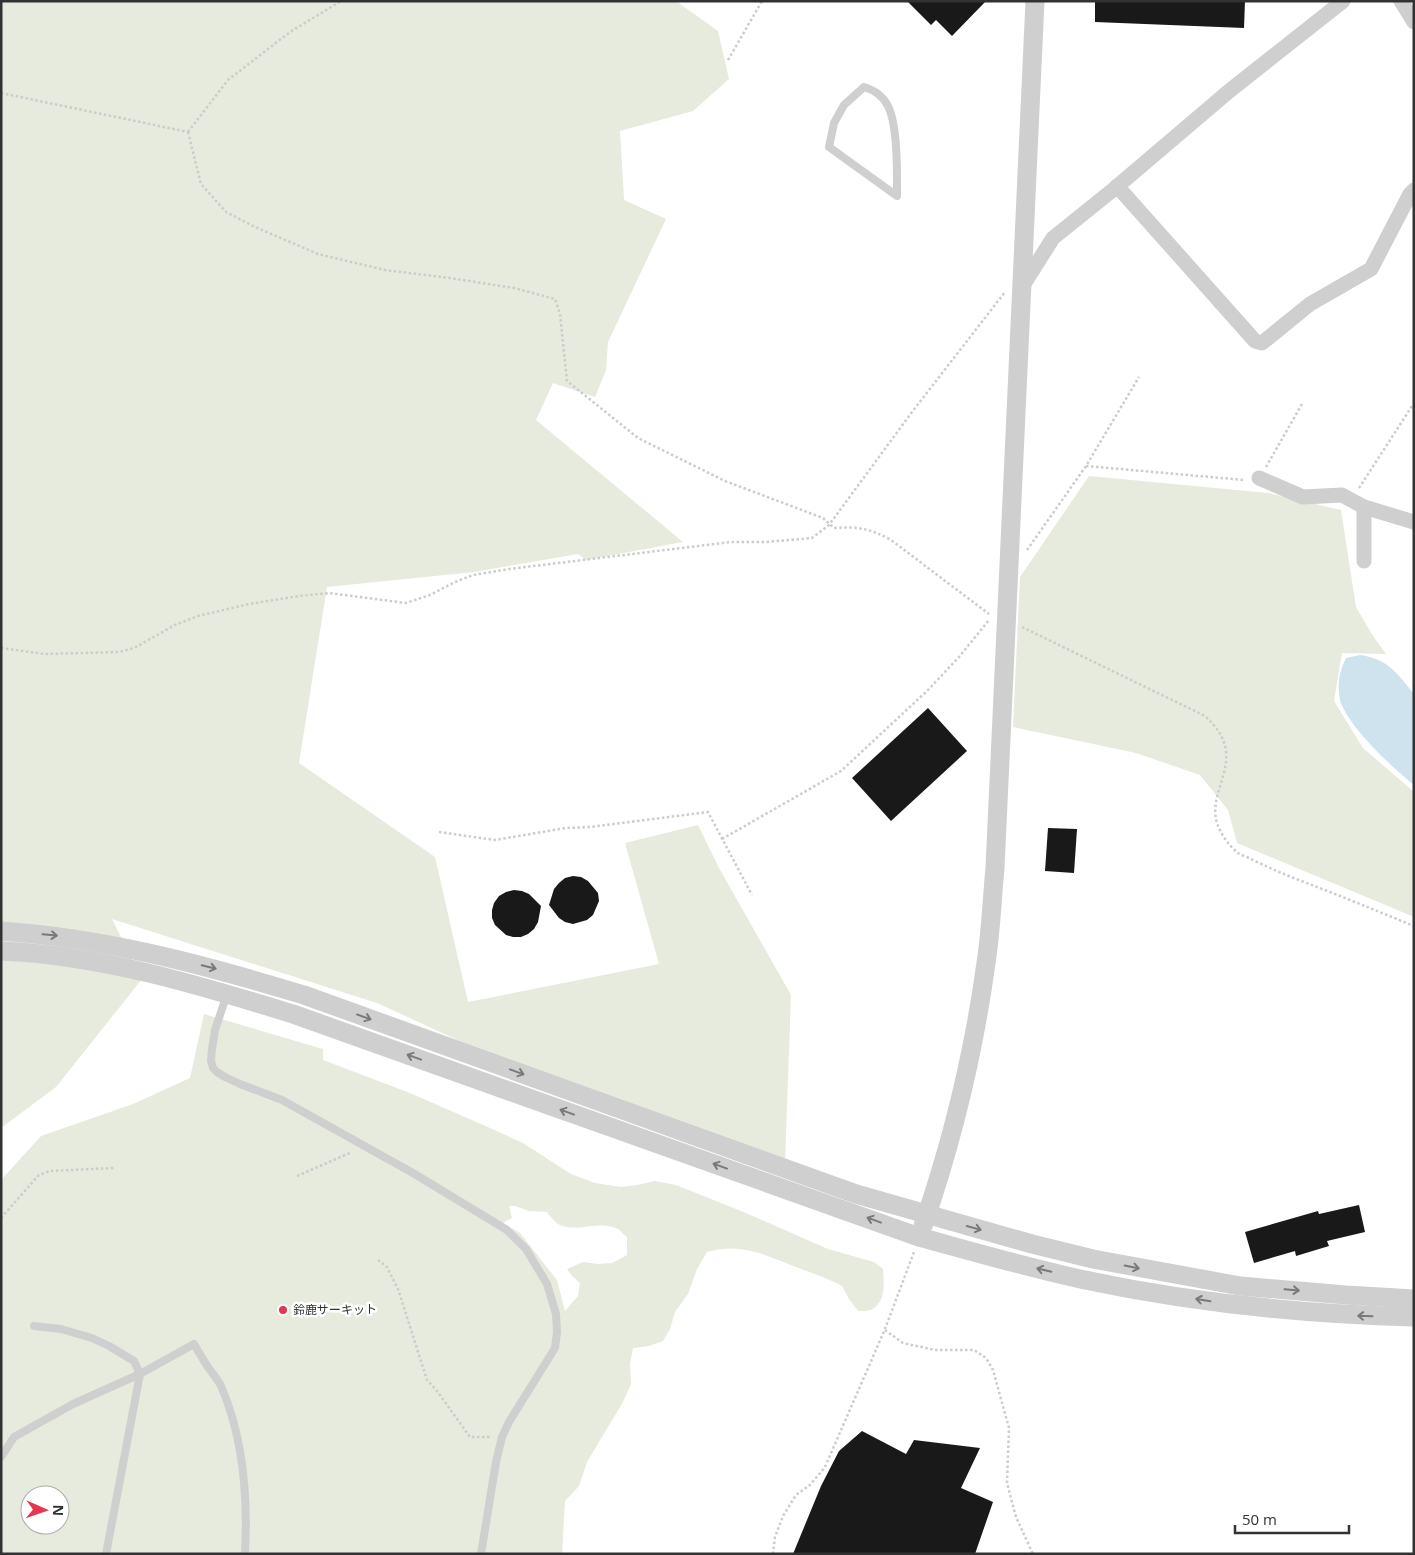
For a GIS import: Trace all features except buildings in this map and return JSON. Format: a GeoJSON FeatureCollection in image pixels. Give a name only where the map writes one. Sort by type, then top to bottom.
{"type":"FeatureCollection","features":[{"type":"Feature","properties":{"kind":"street"},"geometry":{"type":"LineString","coordinates":[[920,1237],[950,1139],[969,1057],[986,963],[995,868],[1000,618],[1015,287],[1035,1]]}},
{"type":"Feature","properties":{"kind":"street"},"geometry":{"type":"LineString","coordinates":[[1015,287],[1053,238],[1228,92],[1343,1]]}},
{"type":"Feature","properties":{"kind":"street"},"geometry":{"type":"LineString","coordinates":[[1401,1],[1414,22]]}},
{"type":"Feature","properties":{"kind":"street"},"geometry":{"type":"LineString","coordinates":[[1117,186],[1255,341],[1262,343],[1310,304],[1371,269],[1410,194],[1414,190]]}},
{"type":"Feature","properties":{"kind":"street"},"geometry":{"type":"LineString","coordinates":[[1259,478],[1302,497],[1342,495],[1358,504],[1414,522]]}},
{"type":"Feature","properties":{"kind":"street"},"geometry":{"type":"LineString","coordinates":[[1358,504],[1364,561]]}},
{"type":"Feature","properties":{"kind":"street"},"geometry":{"type":"LineString","coordinates":[[1,931],[71,937],[149,953],[234,974],[304,995],[856,1194],[1093,1260],[1240,1286],[1414,1299]]}},
{"type":"Feature","properties":{"kind":"street"},"geometry":{"type":"LineString","coordinates":[[1,951],[72,958],[146,973],[227,994],[293,1014],[920,1237],[1076,1278],[1239,1306],[1344,1315],[1414,1318]]}},
{"type":"Feature","properties":{"kind":"lane"},"geometry":{"type":"LineString","coordinates":[[864,87],[873,89],[888,106],[892,118],[898,163],[897,196],[829,147],[834,123],[844,105],[864,87]]}},
{"type":"Feature","properties":{"kind":"lane"},"geometry":{"type":"LineString","coordinates":[[227,994],[215,1030],[212,1049],[211,1061],[217,1072],[240,1084],[282,1100],[365,1146],[507,1230],[526,1249],[547,1284],[556,1314],[557,1332],[554,1348],[509,1422],[502,1437],[481,1554]]}},
{"type":"Feature","properties":{"kind":"lane"},"geometry":{"type":"LineString","coordinates":[[34,1326],[61,1329],[92,1338],[134,1361],[140,1374],[106,1554]]}},
{"type":"Feature","properties":{"kind":"lane"},"geometry":{"type":"LineString","coordinates":[[1,1457],[14,1437],[73,1404],[140,1374],[194,1344],[221,1386],[242,1463],[247,1521],[245,1554]]}},
{"type":"Feature","properties":{"kind":"path"},"geometry":{"type":"LineString","coordinates":[[188,132],[228,80],[290,32],[341,1]]}},
{"type":"Feature","properties":{"kind":"path"},"geometry":{"type":"LineString","coordinates":[[728,60],[762,1]]}},
{"type":"Feature","properties":{"kind":"path"},"geometry":{"type":"LineString","coordinates":[[1,93],[188,132]]}},
{"type":"Feature","properties":{"kind":"path"},"geometry":{"type":"LineString","coordinates":[[188,132],[201,184],[226,212],[255,227],[318,254],[385,270],[514,288],[555,299],[560,314],[567,381],[638,438],[725,482],[822,518],[834,528],[857,527],[881,534],[1000,618],[1205,716],[1215,725],[1223,738],[1226,753],[1226,767],[1216,801],[1216,819],[1221,833],[1238,853],[1272,870],[1414,926]]}},
{"type":"Feature","properties":{"kind":"path"},"geometry":{"type":"LineString","coordinates":[[1,648],[45,654],[119,652],[134,648],[175,625],[198,616],[249,604],[299,596],[328,594],[406,603],[474,575],[509,569],[730,542],[766,542],[812,538],[829,525],[912,412],[1015,287]]}},
{"type":"Feature","properties":{"kind":"path"},"geometry":{"type":"LineString","coordinates":[[1026,553],[1086,466],[1139,377]]}},
{"type":"Feature","properties":{"kind":"path"},"geometry":{"type":"LineString","coordinates":[[1358,504],[1414,403]]}},
{"type":"Feature","properties":{"kind":"path"},"geometry":{"type":"LineString","coordinates":[[1086,466],[1258,481],[1302,404]]}},
{"type":"Feature","properties":{"kind":"path"},"geometry":{"type":"LineString","coordinates":[[722,839],[841,771],[927,691],[1000,618]]}},
{"type":"Feature","properties":{"kind":"path"},"geometry":{"type":"LineString","coordinates":[[439,832],[495,840],[566,828],[590,827],[708,812],[752,895]]}},
{"type":"Feature","properties":{"kind":"path"},"geometry":{"type":"LineString","coordinates":[[297,1176],[365,1146]]}},
{"type":"Feature","properties":{"kind":"path"},"geometry":{"type":"LineString","coordinates":[[1,1218],[39,1175],[50,1172],[114,1168]]}},
{"type":"Feature","properties":{"kind":"path"},"geometry":{"type":"LineString","coordinates":[[773,1554],[774,1537],[783,1516],[796,1495],[810,1485],[825,1467],[885,1329],[920,1237]]}},
{"type":"Feature","properties":{"kind":"path"},"geometry":{"type":"LineString","coordinates":[[378,1260],[387,1267],[398,1290],[427,1380],[470,1437],[502,1437]]}},
{"type":"Feature","properties":{"kind":"path"},"geometry":{"type":"LineString","coordinates":[[885,1329],[903,1343],[935,1350],[974,1350],[986,1358],[993,1370],[1009,1428],[1007,1483],[1016,1517],[1033,1554]]}},
{"type":"Feature","properties":{"kind":"shaded area"},"geometry":{"type":"Polygon","coordinates":[[[1,1],[676,1],[718,31],[729,79],[693,111],[620,131],[624,200],[666,219],[608,342],[606,370],[595,397],[553,383],[536,420],[683,542],[586,560],[578,554],[474,572],[327,587],[299,763],[435,857],[468,1002],[659,964],[625,843],[698,825],[719,868],[791,995],[785,1164],[488,1054],[377,1003],[112,919],[142,979],[56,1087],[1,1128],[1,1]]]}},
{"type":"Feature","properties":{"kind":"shaded area"},"geometry":{"type":"Polygon","coordinates":[[[1089,476],[1268,493],[1341,510],[1356,607],[1386,654],[1342,653],[1334,701],[1363,748],[1414,792],[1414,917],[1237,843],[1228,810],[1200,775],[1136,753],[1013,727],[1020,577],[1089,476]]]}},
{"type":"Feature","properties":{"kind":"shaded area","name":"鈴鹿サーキット"},"geometry":{"type":"Polygon","coordinates":[[[204,1014],[323,1049],[323,1060],[410,1093],[523,1143],[571,1174],[595,1183],[621,1187],[655,1181],[676,1185],[828,1249],[874,1262],[883,1269],[884,1286],[882,1298],[876,1307],[871,1310],[858,1311],[842,1286],[774,1258],[753,1251],[731,1248],[707,1252],[697,1269],[688,1294],[675,1312],[670,1329],[663,1341],[649,1346],[633,1348],[630,1364],[631,1384],[623,1402],[587,1462],[579,1486],[565,1501],[562,1554],[1,1554],[1,1180],[41,1136],[133,1104],[190,1078],[204,1014]],[[509,1206],[512,1218],[503,1223],[520,1233],[557,1280],[565,1311],[578,1296],[580,1283],[567,1269],[583,1262],[612,1263],[627,1255],[627,1237],[618,1229],[604,1225],[565,1227],[558,1224],[547,1212],[529,1211],[509,1206]]]}},
{"type":"Feature","properties":{"kind":"water"},"geometry":{"type":"Polygon","coordinates":[[[1360,655],[1378,660],[1391,668],[1414,694],[1414,785],[1394,768],[1361,734],[1345,711],[1340,700],[1339,678],[1346,658],[1360,655]]]}},
{"type":"Feature","properties":{"kind":"place","name":"鈴鹿サーキット"},"geometry":{"type":"Point","coordinates":[283,1310]}}]}
